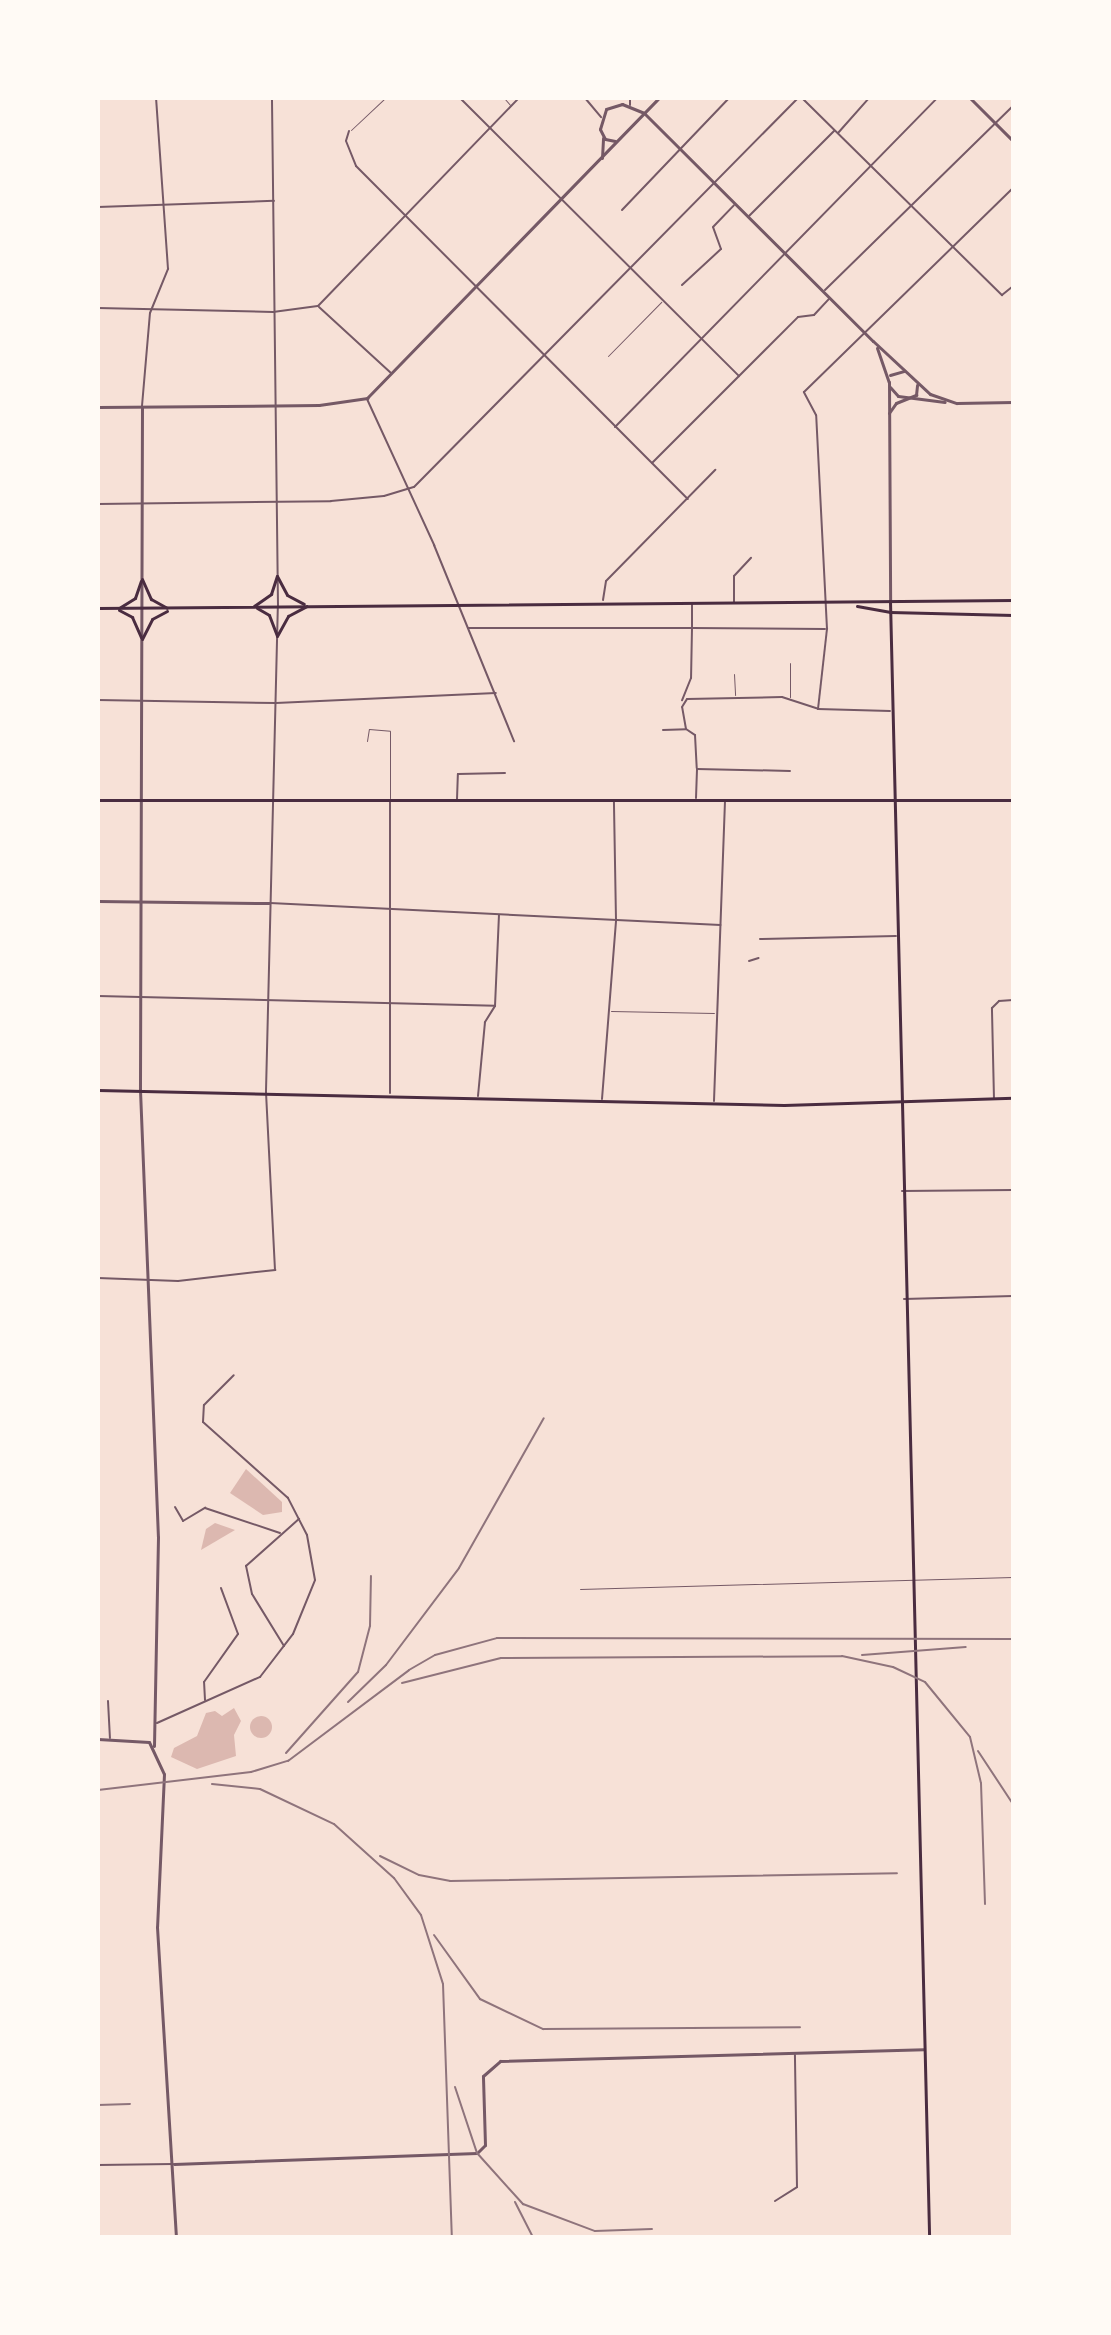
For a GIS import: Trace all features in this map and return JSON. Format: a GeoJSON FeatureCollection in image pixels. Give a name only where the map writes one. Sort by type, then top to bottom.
{"type":"FeatureCollection","features":[{"type":"Feature","properties":{"kind":"main road"},"geometry":{"type":"LineString","coordinates":[[277,576],[289,597],[308,605]]}},
{"type":"Feature","properties":{"kind":"main road"},"geometry":{"type":"LineString","coordinates":[[251,607],[269,597],[277,576]]}},
{"type":"Feature","properties":{"kind":"main road"},"geometry":{"type":"LineString","coordinates":[[116,609],[133,600],[142,579]]}},
{"type":"Feature","properties":{"kind":"main road"},"geometry":{"type":"LineString","coordinates":[[142,579],[153,601],[172,609]]}},
{"type":"Feature","properties":{"kind":"main road"},"geometry":{"type":"LineString","coordinates":[[98,608],[142,610],[603,600],[855,606],[890,612],[1013,615]]}},
{"type":"Feature","properties":{"kind":"main road"},"geometry":{"type":"LineString","coordinates":[[855,606],[890,601],[1013,600]]}},
{"type":"Feature","properties":{"kind":"main road"},"geometry":{"type":"LineString","coordinates":[[890,601],[904,1299],[929,2237]]}},
{"type":"Feature","properties":{"kind":"main road"},"geometry":{"type":"LineString","coordinates":[[277,636],[288,616],[308,605]]}},
{"type":"Feature","properties":{"kind":"main road"},"geometry":{"type":"LineString","coordinates":[[251,607],[267,613],[277,636]]}},
{"type":"Feature","properties":{"kind":"main road"},"geometry":{"type":"LineString","coordinates":[[116,609],[132,617],[142,639]]}},
{"type":"Feature","properties":{"kind":"main road"},"geometry":{"type":"LineString","coordinates":[[142,639],[152,619],[172,609]]}},
{"type":"Feature","properties":{"kind":"main road"},"geometry":{"type":"LineString","coordinates":[[98,800],[1013,800]]}},
{"type":"Feature","properties":{"kind":"main road"},"geometry":{"type":"LineString","coordinates":[[98,1090],[390,1093],[714,1103],[1013,1098]]}},
{"type":"Feature","properties":{"kind":"street"},"geometry":{"type":"LineString","coordinates":[[156,98],[167,275],[150,313],[142,407],[140,1090],[150,1276],[158,1537],[154,1746],[165,1787],[157,1927],[174,2164],[176,2237]]}},
{"type":"Feature","properties":{"kind":"street"},"geometry":{"type":"LineString","coordinates":[[98,1278],[150,1276],[178,1281],[275,1270],[266,1091],[278,606],[272,98]]}},
{"type":"Feature","properties":{"kind":"street"},"geometry":{"type":"LineString","coordinates":[[460,98],[739,376]]}},
{"type":"Feature","properties":{"kind":"street"},"geometry":{"type":"LineString","coordinates":[[98,308],[150,313],[273,312],[318,306],[519,98]]}},
{"type":"Feature","properties":{"kind":"street"},"geometry":{"type":"LineString","coordinates":[[585,98],[601,117],[602,159]]}},
{"type":"Feature","properties":{"kind":"street"},"geometry":{"type":"LineString","coordinates":[[630,98],[630,105]]}},
{"type":"Feature","properties":{"kind":"street"},"geometry":{"type":"LineString","coordinates":[[98,407],[274,406],[367,398],[659,98]]}},
{"type":"Feature","properties":{"kind":"street"},"geometry":{"type":"LineString","coordinates":[[622,210],[729,98]]}},
{"type":"Feature","properties":{"kind":"street"},"geometry":{"type":"LineString","coordinates":[[98,504],[277,502],[384,496],[422,481],[800,98],[1002,295],[1013,286]]}},
{"type":"Feature","properties":{"kind":"street"},"geometry":{"type":"LineString","coordinates":[[748,217],[869,98]]}},
{"type":"Feature","properties":{"kind":"street"},"geometry":{"type":"LineString","coordinates":[[615,428],[937,98]]}},
{"type":"Feature","properties":{"kind":"street"},"geometry":{"type":"LineString","coordinates":[[970,98],[1013,141]]}},
{"type":"Feature","properties":{"kind":"street"},"geometry":{"type":"LineString","coordinates":[[601,117],[614,104],[630,105],[644,113],[864,333],[930,394],[956,403]]}},
{"type":"Feature","properties":{"kind":"street"},"geometry":{"type":"LineString","coordinates":[[823,291],[1013,106]]}},
{"type":"Feature","properties":{"kind":"street"},"geometry":{"type":"LineString","coordinates":[[349,131],[347,146],[356,166],[650,465],[688,499]]}},
{"type":"Feature","properties":{"kind":"street"},"geometry":{"type":"LineString","coordinates":[[602,135],[619,140]]}},
{"type":"Feature","properties":{"kind":"street"},"geometry":{"type":"LineString","coordinates":[[818,709],[827,629],[816,415],[804,392],[1013,188]]}},
{"type":"Feature","properties":{"kind":"street"},"geometry":{"type":"LineString","coordinates":[[98,207],[275,201]]}},
{"type":"Feature","properties":{"kind":"street"},"geometry":{"type":"LineString","coordinates":[[682,285],[721,249],[713,227],[735,204]]}},
{"type":"Feature","properties":{"kind":"street"},"geometry":{"type":"LineString","coordinates":[[650,465],[798,317],[814,315],[830,299]]}},
{"type":"Feature","properties":{"kind":"street"},"geometry":{"type":"LineString","coordinates":[[318,306],[392,373]]}},
{"type":"Feature","properties":{"kind":"street"},"geometry":{"type":"LineString","coordinates":[[873,341],[886,363],[889,382],[890,601]]}},
{"type":"Feature","properties":{"kind":"street"},"geometry":{"type":"LineString","coordinates":[[888,414],[918,390],[911,376],[896,370],[889,382]]}},
{"type":"Feature","properties":{"kind":"street"},"geometry":{"type":"LineString","coordinates":[[889,382],[895,395],[908,398],[956,403],[1013,402]]}},
{"type":"Feature","properties":{"kind":"street"},"geometry":{"type":"LineString","coordinates":[[367,398],[409,488],[514,741]]}},
{"type":"Feature","properties":{"kind":"street"},"geometry":{"type":"LineString","coordinates":[[603,600],[606,581],[715,470]]}},
{"type":"Feature","properties":{"kind":"street"},"geometry":{"type":"LineString","coordinates":[[734,603],[734,576],[751,558]]}},
{"type":"Feature","properties":{"kind":"street"},"geometry":{"type":"LineString","coordinates":[[691,602],[691,678],[682,700],[686,729],[699,744],[696,799]]}},
{"type":"Feature","properties":{"kind":"street"},"geometry":{"type":"LineString","coordinates":[[468,628],[827,629]]}},
{"type":"Feature","properties":{"kind":"street"},"geometry":{"type":"LineString","coordinates":[[98,700],[276,703],[496,693]]}},
{"type":"Feature","properties":{"kind":"street"},"geometry":{"type":"LineString","coordinates":[[682,700],[790,699],[818,709],[891,711]]}},
{"type":"Feature","properties":{"kind":"street"},"geometry":{"type":"LineString","coordinates":[[663,730],[686,729]]}},
{"type":"Feature","properties":{"kind":"street"},"geometry":{"type":"LineString","coordinates":[[697,769],[790,771]]}},
{"type":"Feature","properties":{"kind":"street"},"geometry":{"type":"LineString","coordinates":[[457,800],[458,774],[505,773]]}},
{"type":"Feature","properties":{"kind":"street"},"geometry":{"type":"LineString","coordinates":[[602,1100],[616,920],[614,799]]}},
{"type":"Feature","properties":{"kind":"street"},"geometry":{"type":"LineString","coordinates":[[714,1103],[725,799]]}},
{"type":"Feature","properties":{"kind":"street"},"geometry":{"type":"LineString","coordinates":[[390,801],[390,1093]]}},
{"type":"Feature","properties":{"kind":"street"},"geometry":{"type":"LineString","coordinates":[[98,901],[140,904],[269,903],[720,925]]}},
{"type":"Feature","properties":{"kind":"street"},"geometry":{"type":"LineString","coordinates":[[478,1096],[485,1022],[495,1006],[499,914]]}},
{"type":"Feature","properties":{"kind":"street"},"geometry":{"type":"LineString","coordinates":[[760,939],[896,936]]}},
{"type":"Feature","properties":{"kind":"street"},"geometry":{"type":"LineString","coordinates":[[749,961],[759,958]]}},
{"type":"Feature","properties":{"kind":"street"},"geometry":{"type":"LineString","coordinates":[[98,996],[495,1006]]}},
{"type":"Feature","properties":{"kind":"street"},"geometry":{"type":"LineString","coordinates":[[994,1099],[992,1008],[999,1001],[1013,1000]]}},
{"type":"Feature","properties":{"kind":"street"},"geometry":{"type":"LineString","coordinates":[[902,1191],[1013,1190]]}},
{"type":"Feature","properties":{"kind":"street"},"geometry":{"type":"LineString","coordinates":[[904,1299],[1013,1296]]}},
{"type":"Feature","properties":{"kind":"street"},"geometry":{"type":"LineString","coordinates":[[155,1724],[245,1687],[284,1647],[315,1580],[300,1518],[288,1498],[203,1422],[204,1405],[234,1375]]}},
{"type":"Feature","properties":{"kind":"street"},"geometry":{"type":"LineString","coordinates":[[98,1386],[98,1411]]}},
{"type":"Feature","properties":{"kind":"street"},"geometry":{"type":"LineString","coordinates":[[175,1507],[183,1521],[207,1508],[280,1533]]}},
{"type":"Feature","properties":{"kind":"street"},"geometry":{"type":"LineString","coordinates":[[284,1647],[258,1607],[245,1569],[280,1533],[300,1518]]}},
{"type":"Feature","properties":{"kind":"street"},"geometry":{"type":"LineString","coordinates":[[205,1701],[204,1682],[238,1636],[221,1588]]}},
{"type":"Feature","properties":{"kind":"street"},"geometry":{"type":"LineString","coordinates":[[108,1701],[110,1738]]}},
{"type":"Feature","properties":{"kind":"street"},"geometry":{"type":"LineString","coordinates":[[98,1739],[142,1740],[154,1746]]}},
{"type":"Feature","properties":{"kind":"street"},"geometry":{"type":"LineString","coordinates":[[98,2165],[477,2153],[485,2145],[483,2076],[500,2061],[924,2049]]}},
{"type":"Feature","properties":{"kind":"street"},"geometry":{"type":"LineString","coordinates":[[775,2201],[797,2187],[795,2053]]}},
{"type":"Feature","properties":{"kind":"lane"},"geometry":{"type":"LineString","coordinates":[[349,131],[385,98]]}},
{"type":"Feature","properties":{"kind":"lane"},"geometry":{"type":"LineString","coordinates":[[504,98],[511,107]]}},
{"type":"Feature","properties":{"kind":"lane"},"geometry":{"type":"LineString","coordinates":[[608,356],[663,300]]}},
{"type":"Feature","properties":{"kind":"lane"},"geometry":{"type":"LineString","coordinates":[[790,663],[790,699]]}},
{"type":"Feature","properties":{"kind":"lane"},"geometry":{"type":"LineString","coordinates":[[734,674],[735,698]]}},
{"type":"Feature","properties":{"kind":"lane"},"geometry":{"type":"LineString","coordinates":[[367,741],[369,729],[390,730],[390,801]]}},
{"type":"Feature","properties":{"kind":"lane"},"geometry":{"type":"LineString","coordinates":[[609,1011],[716,1014]]}},
{"type":"Feature","properties":{"kind":"lane"},"geometry":{"type":"LineString","coordinates":[[580,1589],[1013,1577]]}},
{"type":"Feature","properties":{"kind":"shaded area"},"geometry":{"type":"Polygon","coordinates":[[[246,1469],[282,1502],[282,1512],[263,1515],[230,1493],[246,1469]]]}},
{"type":"Feature","properties":{"kind":"shaded area"},"geometry":{"type":"Polygon","coordinates":[[[215,1523],[235,1530],[201,1550],[206,1529],[215,1523]]]}},
{"type":"Feature","properties":{"kind":"shaded area"},"geometry":{"type":"Polygon","coordinates":[[[234,1708],[241,1721],[234,1735],[236,1756],[197,1769],[171,1757],[174,1748],[197,1736],[206,1713],[215,1711],[222,1716],[234,1708]]]}},
{"type":"Feature","properties":{"kind":"shaded area"},"geometry":{"type":"Polygon","coordinates":[[[261,1716],[269,1719],[272,1727],[269,1735],[261,1738],[253,1735],[250,1727],[253,1719],[261,1716]]]}},
{"type":"Feature","properties":{"kind":"railway"},"geometry":{"type":"LineString","coordinates":[[348,1702],[386,1665],[459,1568],[544,1418]]}},
{"type":"Feature","properties":{"kind":"railway"},"geometry":{"type":"LineString","coordinates":[[286,1753],[358,1672],[370,1626],[371,1576]]}},
{"type":"Feature","properties":{"kind":"railway"},"geometry":{"type":"LineString","coordinates":[[98,1790],[251,1772],[288,1761],[409,1670],[435,1655],[497,1638],[1013,1639]]}},
{"type":"Feature","properties":{"kind":"railway"},"geometry":{"type":"LineString","coordinates":[[862,1655],[966,1647]]}},
{"type":"Feature","properties":{"kind":"railway"},"geometry":{"type":"LineString","coordinates":[[402,1683],[501,1658],[842,1656],[893,1667],[925,1682],[970,1737],[981,1783],[985,1904]]}},
{"type":"Feature","properties":{"kind":"railway"},"geometry":{"type":"LineString","coordinates":[[978,1751],[1013,1804]]}},
{"type":"Feature","properties":{"kind":"railway"},"geometry":{"type":"LineString","coordinates":[[212,1784],[260,1789],[334,1824],[394,1878],[421,1915],[443,1984],[452,2237]]}},
{"type":"Feature","properties":{"kind":"railway"},"geometry":{"type":"LineString","coordinates":[[380,1856],[419,1875],[450,1881],[897,1873]]}},
{"type":"Feature","properties":{"kind":"railway"},"geometry":{"type":"LineString","coordinates":[[434,1935],[480,1999],[543,2029],[800,2027]]}},
{"type":"Feature","properties":{"kind":"railway"},"geometry":{"type":"LineString","coordinates":[[455,2087],[477,2153],[523,2204],[595,2231],[652,2229]]}},
{"type":"Feature","properties":{"kind":"railway"},"geometry":{"type":"LineString","coordinates":[[98,2105],[130,2104]]}},
{"type":"Feature","properties":{"kind":"railway"},"geometry":{"type":"LineString","coordinates":[[515,2202],[533,2237]]}},
{"type":"Feature","properties":{"kind":"railway"},"geometry":{"type":"LineString","coordinates":[[98,2233],[100,2237]]}}]}
